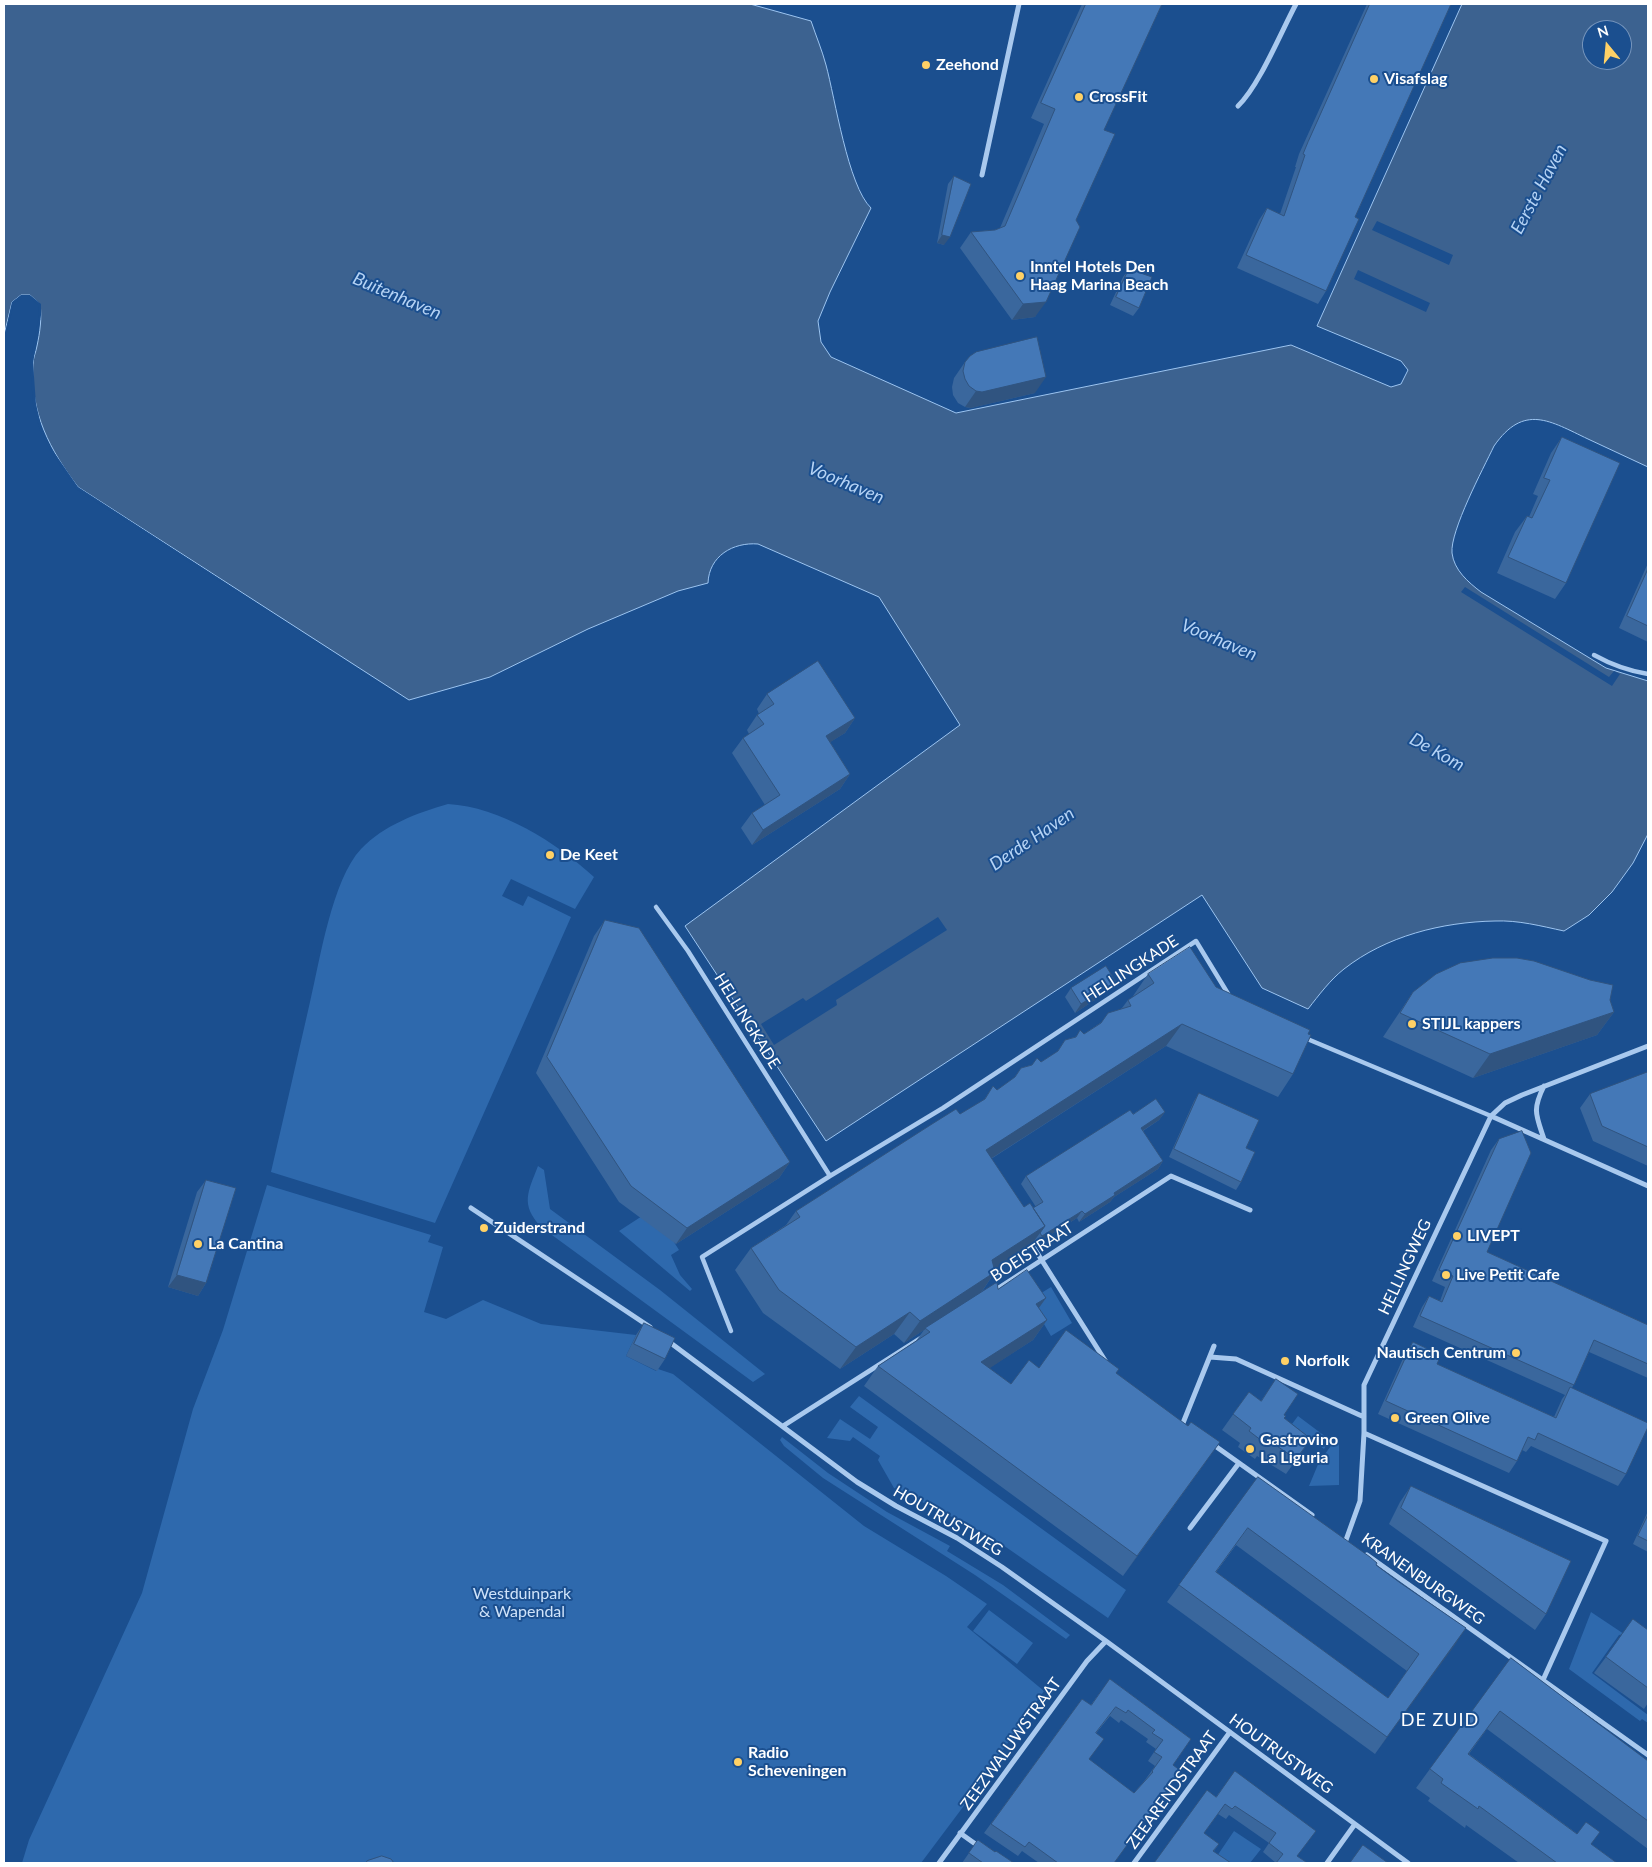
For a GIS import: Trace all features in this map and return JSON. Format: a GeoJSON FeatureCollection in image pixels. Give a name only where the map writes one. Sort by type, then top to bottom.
{"type":"FeatureCollection","features":[{"type":"Feature","properties":{"kind":"street"},"geometry":{"type":"LineString","coordinates":[[982,175],[1019,4]]}},
{"type":"Feature","properties":{"kind":"street"},"geometry":{"type":"LineString","coordinates":[[1238,106],[1258,78],[1296,4]]}},
{"type":"Feature","properties":{"kind":"street"},"geometry":{"type":"LineString","coordinates":[[1594,655],[1609,663],[1648,674]]}},
{"type":"Feature","properties":{"kind":"street","name":"HELLINGKADE"},"geometry":{"type":"LineString","coordinates":[[656,907],[688,952],[830,1176]]}},
{"type":"Feature","properties":{"kind":"street","name":"HELLINGKADE"},"geometry":{"type":"LineString","coordinates":[[731,1331],[702,1257],[830,1176],[943,1108],[1196,941],[1233,1002]]}},
{"type":"Feature","properties":{"kind":"street"},"geometry":{"type":"LineString","coordinates":[[1301,1036],[1491,1116],[1648,1186]]}},
{"type":"Feature","properties":{"kind":"street","name":"HELLINGWEG"},"geometry":{"type":"LineString","coordinates":[[1346,1540],[1360,1501],[1364,1433],[1364,1385],[1491,1116],[1505,1103],[1648,1046]]}},
{"type":"Feature","properties":{"kind":"street"},"geometry":{"type":"LineString","coordinates":[[1544,1086],[1536,1102],[1537,1119],[1544,1139]]}},
{"type":"Feature","properties":{"kind":"street","name":"BOEISTRAAT"},"geometry":{"type":"LineString","coordinates":[[987,1296],[1171,1176],[1250,1210]]}},
{"type":"Feature","properties":{"kind":"street"},"geometry":{"type":"LineString","coordinates":[[471,1208],[618,1305],[658,1334]]}},
{"type":"Feature","properties":{"kind":"street"},"geometry":{"type":"LineString","coordinates":[[1026,1236],[1112,1371]]}},
{"type":"Feature","properties":{"kind":"street"},"geometry":{"type":"LineString","coordinates":[[782,1426],[929,1333]]}},
{"type":"Feature","properties":{"kind":"street","name":"HOUTRUSTWEG"},"geometry":{"type":"LineString","coordinates":[[666,1340],[857,1482],[896,1506],[964,1542],[1002,1566],[1408,1863]]}},
{"type":"Feature","properties":{"kind":"street"},"geometry":{"type":"LineString","coordinates":[[1191,1429],[1181,1422],[1214,1346]]}},
{"type":"Feature","properties":{"kind":"street"},"geometry":{"type":"LineString","coordinates":[[1210,1357],[1236,1359],[1364,1418]]}},
{"type":"Feature","properties":{"kind":"street"},"geometry":{"type":"LineString","coordinates":[[1364,1433],[1606,1541],[1543,1680]]}},
{"type":"Feature","properties":{"kind":"street"},"geometry":{"type":"LineString","coordinates":[[1207,1440],[1316,1518]]}},
{"type":"Feature","properties":{"kind":"street"},"geometry":{"type":"LineString","coordinates":[[1190,1528],[1239,1463]]}},
{"type":"Feature","properties":{"kind":"street","name":"KRANENBURGWEG"},"geometry":{"type":"LineString","coordinates":[[1339,1535],[1354,1546]]}},
{"type":"Feature","properties":{"kind":"street","name":"KRANENBURGWEG"},"geometry":{"type":"LineString","coordinates":[[1362,1552],[1648,1755]]}},
{"type":"Feature","properties":{"kind":"street","name":"ZEEZWALUWSTRAAT"},"geometry":{"type":"LineString","coordinates":[[938,1863],[1087,1661],[1106,1641]]}},
{"type":"Feature","properties":{"kind":"street","name":"ZEEARENDSTRAAT"},"geometry":{"type":"LineString","coordinates":[[1134,1863],[1230,1732]]}},
{"type":"Feature","properties":{"kind":"street"},"geometry":{"type":"LineString","coordinates":[[1327,1863],[1355,1824]]}},
{"type":"Feature","properties":{"kind":"street"},"geometry":{"type":"LineString","coordinates":[[960,1833],[988,1853]]}},
{"type":"Feature","properties":{"kind":"green space"},"geometry":{"type":"Polygon","coordinates":[[[448,804],[468,807],[507,819],[545,839],[594,877],[575,909],[511,879],[502,896],[523,906],[528,896],[571,917],[435,1223],[271,1172],[328,921],[342,880],[361,849],[380,833],[413,816],[448,804]]]}},
{"type":"Feature","properties":{"kind":"green space"},"geometry":{"type":"Polygon","coordinates":[[[538,1166],[544,1170],[550,1209],[660,1290],[765,1374],[753,1382],[541,1227],[534,1219],[528,1204],[531,1183],[538,1166]]]}},
{"type":"Feature","properties":{"kind":"green space","name":"Westduinpark & Wapendal"},"geometry":{"type":"Polygon","coordinates":[[[267,1185],[431,1235],[428,1242],[443,1247],[424,1312],[446,1319],[483,1300],[541,1324],[636,1335],[626,1356],[656,1371],[658,1369],[673,1374],[864,1526],[946,1576],[987,1604],[967,1627],[1044,1691],[966,1803],[921,1863],[22,1863],[29,1840],[142,1593],[193,1409],[223,1330],[267,1185]]]}},
{"type":"Feature","properties":{"kind":"green space"},"geometry":{"type":"Polygon","coordinates":[[[653,1209],[679,1250],[671,1255],[680,1275],[692,1289],[690,1291],[619,1231],[653,1209]]]}},
{"type":"Feature","properties":{"kind":"green space"},"geometry":{"type":"Polygon","coordinates":[[[1051,1287],[1072,1323],[1051,1336],[1030,1300],[1051,1287]]]}},
{"type":"Feature","properties":{"kind":"green space"},"geometry":{"type":"Polygon","coordinates":[[[859,1396],[1126,1590],[1108,1618],[990,1536],[894,1488],[878,1460],[880,1456],[853,1437],[850,1441],[827,1438],[840,1419],[870,1439],[878,1427],[850,1407],[859,1396]]]}},
{"type":"Feature","properties":{"kind":"green space"},"geometry":{"type":"Polygon","coordinates":[[[1298,1416],[1330,1440],[1324,1449],[1292,1424],[1298,1416]]]}},
{"type":"Feature","properties":{"kind":"green space"},"geometry":{"type":"Polygon","coordinates":[[[782,1437],[828,1473],[887,1512],[950,1546],[947,1551],[1003,1585],[1070,1635],[1066,1639],[975,1575],[823,1478],[784,1446],[780,1440],[782,1437]]]}},
{"type":"Feature","properties":{"kind":"green space"},"geometry":{"type":"Polygon","coordinates":[[[1339,1438],[1339,1485],[1309,1486],[1319,1462],[1336,1439],[1339,1438]]]}},
{"type":"Feature","properties":{"kind":"green space"},"geometry":{"type":"Polygon","coordinates":[[[989,1610],[1033,1643],[1017,1664],[973,1631],[989,1610]]]}},
{"type":"Feature","properties":{"kind":"green space"},"geometry":{"type":"Polygon","coordinates":[[[1591,1612],[1624,1634],[1619,1635],[1592,1673],[1648,1715],[1648,1723],[1642,1719],[1640,1721],[1569,1669],[1591,1612]]]}},
{"type":"Feature","properties":{"kind":"green space"},"geometry":{"type":"Polygon","coordinates":[[[1234,1831],[1261,1849],[1250,1863],[1213,1862],[1234,1831]]]}},
{"type":"Feature","properties":{"kind":"water"},"geometry":{"type":"Polygon","coordinates":[[[4,4],[750,4],[811,21],[826,65],[849,162],[863,197],[871,208],[818,321],[821,342],[831,357],[956,413],[1291,345],[1391,387],[1401,384],[1408,370],[1401,361],[1317,326],[1462,4],[1648,4],[1648,467],[1562,426],[1538,420],[1527,420],[1516,424],[1494,446],[1475,484],[1456,530],[1452,553],[1459,570],[1481,592],[1606,668],[1648,681],[1648,834],[1633,863],[1612,892],[1589,915],[1564,931],[1521,922],[1495,921],[1455,924],[1415,933],[1378,948],[1344,969],[1329,983],[1308,1009],[1262,988],[1202,895],[826,1141],[685,926],[960,725],[879,597],[758,544],[740,545],[731,548],[718,558],[709,573],[708,583],[678,591],[588,629],[490,677],[409,700],[78,487],[51,445],[44,430],[35,399],[33,359],[40,330],[40,304],[30,295],[21,295],[12,302],[4,335],[4,4]]]}},
{"type":"Feature","properties":{"kind":"pier"},"geometry":{"type":"Polygon","coordinates":[[[1377,221],[1453,255],[1449,265],[1372,230],[1377,221]]]}},
{"type":"Feature","properties":{"kind":"pier"},"geometry":{"type":"Polygon","coordinates":[[[1358,270],[1430,303],[1426,312],[1354,279],[1358,270]]]}},
{"type":"Feature","properties":{"kind":"pier"},"geometry":{"type":"Polygon","coordinates":[[[21,295],[30,295],[41,304],[33,363],[36,404],[42,430],[51,448],[78,487],[411,703],[76,489],[49,449],[40,431],[33,405],[30,363],[39,315],[38,305],[30,298],[22,298],[14,303],[4,338],[12,302],[21,295]]]}},
{"type":"Feature","properties":{"kind":"pier"},"geometry":{"type":"Polygon","coordinates":[[[1465,587],[1609,677],[1614,671],[1620,674],[1612,686],[1461,592],[1465,587]]]}},
{"type":"Feature","properties":{"kind":"pier"},"geometry":{"type":"Polygon","coordinates":[[[938,917],[947,930],[836,1000],[837,1005],[774,1045],[761,1024],[803,998],[806,1001],[938,917]]]}},
{"type":"Feature","properties":{"kind":"building"},"geometry":{"type":"Polygon","coordinates":[[[1086,4],[1162,4],[1104,130],[1115,134],[1076,220],[1080,227],[1046,302],[1023,304],[971,232],[995,230],[1005,226],[1055,109],[1041,103],[1086,4]]]}},
{"type":"Feature","properties":{"kind":"building","name":"Visafslag"},"geometry":{"type":"Polygon","coordinates":[[[1370,4],[1451,4],[1355,217],[1359,219],[1326,291],[1246,255],[1267,208],[1284,216],[1305,155],[1303,154],[1370,4]]]}},
{"type":"Feature","properties":{"kind":"building"},"geometry":{"type":"Polygon","coordinates":[[[954,176],[971,184],[950,237],[942,235],[954,176]]]}},
{"type":"Feature","properties":{"kind":"building"},"geometry":{"type":"Polygon","coordinates":[[[1129,269],[1152,277],[1139,308],[1116,297],[1129,269]]]}},
{"type":"Feature","properties":{"kind":"building"},"geometry":{"type":"Polygon","coordinates":[[[1037,337],[1046,377],[982,392],[976,391],[969,386],[963,371],[965,362],[970,356],[976,352],[1037,337]]]}},
{"type":"Feature","properties":{"kind":"building"},"geometry":{"type":"Polygon","coordinates":[[[1562,437],[1620,463],[1566,583],[1508,557],[1527,516],[1532,518],[1550,480],[1544,478],[1562,437]]]}},
{"type":"Feature","properties":{"kind":"building"},"geometry":{"type":"Polygon","coordinates":[[[1648,569],[1648,626],[1627,616],[1648,569]]]}},
{"type":"Feature","properties":{"kind":"building"},"geometry":{"type":"Polygon","coordinates":[[[818,661],[855,718],[826,736],[850,774],[763,830],[752,813],[780,795],[743,738],[764,724],[757,715],[774,704],[767,694],[818,661]]]}},
{"type":"Feature","properties":{"kind":"building"},"geometry":{"type":"Polygon","coordinates":[[[605,920],[639,928],[790,1162],[687,1228],[631,1186],[547,1057],[605,920]]]}},
{"type":"Feature","properties":{"kind":"building"},"geometry":{"type":"Polygon","coordinates":[[[1190,947],[1216,987],[1310,1030],[1308,1034],[1311,1035],[1293,1074],[1182,1024],[986,1150],[1024,1207],[1030,1203],[1045,1226],[992,1260],[995,1272],[920,1321],[910,1312],[856,1347],[779,1290],[751,1248],[800,1217],[796,1211],[932,1124],[956,1109],[960,1114],[985,1099],[993,1086],[997,1090],[1015,1077],[1021,1068],[1032,1065],[1037,1058],[1041,1062],[1058,1051],[1065,1040],[1076,1037],[1080,1030],[1084,1034],[1101,1023],[1108,1013],[1131,1006],[1128,1000],[1154,983],[1148,974],[1190,947]]]}},
{"type":"Feature","properties":{"kind":"building"},"geometry":{"type":"Polygon","coordinates":[[[1493,958],[1517,958],[1534,961],[1590,980],[1613,985],[1610,1000],[1614,1012],[1490,1054],[1400,1013],[1413,992],[1436,974],[1460,963],[1493,958]]]}},
{"type":"Feature","properties":{"kind":"building"},"geometry":{"type":"Polygon","coordinates":[[[1106,966],[1116,982],[1081,1004],[1071,988],[1106,966]]]}},
{"type":"Feature","properties":{"kind":"building"},"geometry":{"type":"Polygon","coordinates":[[[1648,1072],[1648,1147],[1602,1126],[1590,1094],[1648,1072]]]}},
{"type":"Feature","properties":{"kind":"building"},"geometry":{"type":"Polygon","coordinates":[[[1199,1093],[1259,1120],[1246,1148],[1255,1152],[1241,1182],[1174,1149],[1199,1093]]]}},
{"type":"Feature","properties":{"kind":"building"},"geometry":{"type":"Polygon","coordinates":[[[1156,1099],[1165,1112],[1141,1128],[1163,1161],[1085,1214],[1082,1211],[1042,1236],[1040,1233],[1045,1226],[1033,1208],[1043,1202],[1026,1176],[1130,1110],[1133,1114],[1156,1099]]]}},
{"type":"Feature","properties":{"kind":"building"},"geometry":{"type":"Polygon","coordinates":[[[1522,1131],[1531,1153],[1487,1252],[1648,1325],[1648,1364],[1594,1340],[1574,1385],[1420,1316],[1429,1296],[1442,1302],[1453,1276],[1439,1270],[1499,1139],[1522,1131]]]}},
{"type":"Feature","properties":{"kind":"building","name":"La Cantina"},"geometry":{"type":"Polygon","coordinates":[[[206,1180],[236,1188],[206,1283],[177,1275],[206,1180]]]}},
{"type":"Feature","properties":{"kind":"building"},"geometry":{"type":"Polygon","coordinates":[[[1027,1270],[1046,1298],[1036,1304],[1047,1320],[981,1362],[1011,1384],[1029,1360],[1039,1368],[1066,1330],[1119,1369],[1116,1373],[1188,1426],[1191,1422],[1220,1442],[1137,1556],[878,1366],[930,1332],[925,1328],[997,1282],[998,1289],[1027,1270]]]}},
{"type":"Feature","properties":{"kind":"building"},"geometry":{"type":"Polygon","coordinates":[[[644,1323],[675,1338],[665,1359],[634,1344],[644,1323]]]}},
{"type":"Feature","properties":{"kind":"building"},"geometry":{"type":"Polygon","coordinates":[[[1413,1342],[1441,1355],[1437,1364],[1556,1418],[1570,1387],[1648,1423],[1648,1427],[1626,1474],[1538,1433],[1535,1440],[1528,1437],[1517,1461],[1386,1401],[1413,1342]]]}},
{"type":"Feature","properties":{"kind":"building"},"geometry":{"type":"Polygon","coordinates":[[[1276,1379],[1298,1394],[1284,1415],[1286,1416],[1284,1418],[1311,1439],[1296,1459],[1268,1440],[1266,1444],[1249,1431],[1251,1428],[1233,1414],[1249,1392],[1261,1401],[1276,1379]]]}},
{"type":"Feature","properties":{"kind":"building"},"geometry":{"type":"Polygon","coordinates":[[[1258,1477],[1370,1557],[1377,1563],[1376,1565],[1399,1582],[1466,1628],[1387,1737],[1179,1585],[1258,1477]],[[1248,1528],[1216,1572],[1388,1698],[1419,1654],[1248,1528]]]}},
{"type":"Feature","properties":{"kind":"building"},"geometry":{"type":"Polygon","coordinates":[[[1411,1486],[1571,1561],[1546,1614],[1401,1508],[1411,1486]]]}},
{"type":"Feature","properties":{"kind":"building"},"geometry":{"type":"Polygon","coordinates":[[[1648,1515],[1648,1541],[1638,1536],[1648,1515]]]}},
{"type":"Feature","properties":{"kind":"building"},"geometry":{"type":"Polygon","coordinates":[[[1633,1619],[1648,1630],[1648,1688],[1606,1657],[1633,1619]]]}},
{"type":"Feature","properties":{"kind":"building"},"geometry":{"type":"Polygon","coordinates":[[[1511,1658],[1648,1761],[1648,1821],[1500,1711],[1468,1754],[1577,1834],[1586,1822],[1600,1832],[1591,1844],[1617,1863],[1557,1863],[1479,1806],[1478,1809],[1441,1783],[1443,1779],[1430,1769],[1511,1658]]]}},
{"type":"Feature","properties":{"kind":"building"},"geometry":{"type":"Polygon","coordinates":[[[1110,1679],[1191,1739],[1173,1765],[1181,1771],[1114,1863],[1058,1863],[1029,1842],[1025,1847],[991,1824],[1082,1699],[1091,1705],[1110,1679]],[[1116,1707],[1096,1733],[1104,1739],[1089,1759],[1134,1793],[1153,1772],[1162,1757],[1154,1752],[1163,1740],[1152,1733],[1155,1730],[1128,1710],[1126,1713],[1116,1707]]]}},
{"type":"Feature","properties":{"kind":"building"},"geometry":{"type":"Polygon","coordinates":[[[1235,1771],[1316,1831],[1297,1856],[1306,1862],[1276,1863],[1283,1854],[1269,1843],[1276,1833],[1235,1806],[1232,1809],[1225,1804],[1204,1833],[1219,1844],[1213,1851],[1231,1863],[1154,1863],[1207,1790],[1216,1797],[1235,1771]]]}},
{"type":"Feature","properties":{"kind":"building"},"geometry":{"type":"Polygon","coordinates":[[[978,1840],[1014,1863],[983,1863],[969,1853],[978,1840]]]}},
{"type":"Feature","properties":{"kind":"building"},"geometry":{"type":"Polygon","coordinates":[[[1363,1845],[1388,1863],[1350,1863],[1363,1845]]]}},
{"type":"Feature","properties":{"kind":"building"},"geometry":{"type":"Polygon","coordinates":[[[382,1856],[391,1859],[394,1863],[366,1863],[367,1861],[382,1856]]]}},
{"type":"Feature","properties":{"kind":"place","name":"Zeehond"},"geometry":{"type":"Point","coordinates":[926,65]}},
{"type":"Feature","properties":{"kind":"place","name":"Visafslag"},"geometry":{"type":"Point","coordinates":[1374,79]}},
{"type":"Feature","properties":{"kind":"place","name":"CrossFit"},"geometry":{"type":"Point","coordinates":[1079,97]}},
{"type":"Feature","properties":{"kind":"place","name":"Inntel Hotels Den Haag Marina Beach"},"geometry":{"type":"Point","coordinates":[1020,276]}},
{"type":"Feature","properties":{"kind":"place","name":"De Keet"},"geometry":{"type":"Point","coordinates":[550,855]}},
{"type":"Feature","properties":{"kind":"place","name":"STIJL kappers"},"geometry":{"type":"Point","coordinates":[1412,1024]}},
{"type":"Feature","properties":{"kind":"place","name":"Zuiderstrand"},"geometry":{"type":"Point","coordinates":[484,1228]}},
{"type":"Feature","properties":{"kind":"place","name":"LIVEPT"},"geometry":{"type":"Point","coordinates":[1457,1236]}},
{"type":"Feature","properties":{"kind":"place","name":"La Cantina"},"geometry":{"type":"Point","coordinates":[198,1244]}},
{"type":"Feature","properties":{"kind":"place","name":"Live Petit Cafe"},"geometry":{"type":"Point","coordinates":[1446,1275]}},
{"type":"Feature","properties":{"kind":"place","name":"Nautisch Centrum"},"geometry":{"type":"Point","coordinates":[1516,1353]}},
{"type":"Feature","properties":{"kind":"place","name":"Norfolk"},"geometry":{"type":"Point","coordinates":[1285,1361]}},
{"type":"Feature","properties":{"kind":"place","name":"Green Olive"},"geometry":{"type":"Point","coordinates":[1395,1418]}},
{"type":"Feature","properties":{"kind":"place","name":"Gastrovino La Liguria"},"geometry":{"type":"Point","coordinates":[1250,1449]}},
{"type":"Feature","properties":{"kind":"place","name":"Radio Scheveningen"},"geometry":{"type":"Point","coordinates":[738,1762]}},
{"type":"Feature","properties":{"kind":"district","name":"DE ZUID"},"geometry":{"type":"Point","coordinates":[1440,1720]}},
{"type":"Feature","properties":{"kind":"water label","name":"Eerste Haven"},"geometry":{"type":"Point","coordinates":[1539,189]}},
{"type":"Feature","properties":{"kind":"water label","name":"Buitenhaven"},"geometry":{"type":"Point","coordinates":[397,296]}},
{"type":"Feature","properties":{"kind":"water label","name":"Voorhaven"},"geometry":{"type":"Point","coordinates":[846,483]}},
{"type":"Feature","properties":{"kind":"water label","name":"Voorhaven"},"geometry":{"type":"Point","coordinates":[1219,640]}},
{"type":"Feature","properties":{"kind":"water label","name":"De Kom"},"geometry":{"type":"Point","coordinates":[1437,752]}},
{"type":"Feature","properties":{"kind":"water label","name":"Derde Haven"},"geometry":{"type":"Point","coordinates":[1032,839]}}]}
